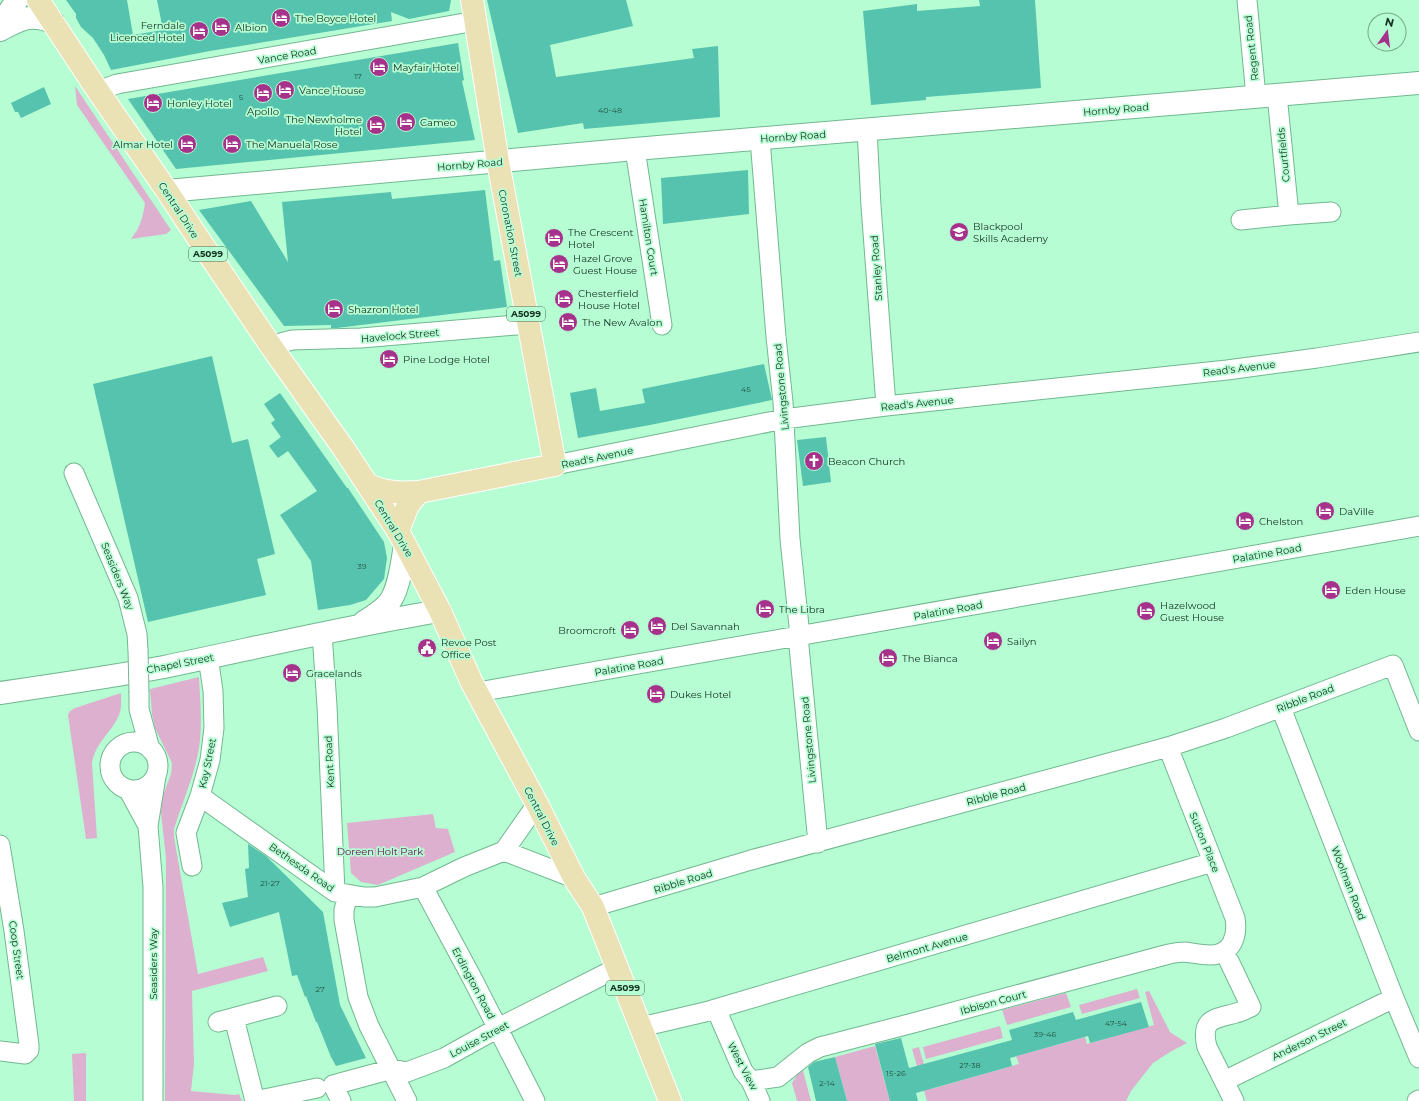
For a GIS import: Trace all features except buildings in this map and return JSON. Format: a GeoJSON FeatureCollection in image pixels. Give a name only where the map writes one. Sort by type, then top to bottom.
{"type":"FeatureCollection","features":[{"type":"Feature","properties":{"kind":"main road"},"geometry":{"type":"LineString","coordinates":[[0,21],[17,0]]}},
{"type":"Feature","properties":{"kind":"main road","name":"Central Drive"},"geometry":{"type":"LineString","coordinates":[[38,0],[273,349],[344,449],[402,538],[440,611],[471,681],[537,804],[574,878],[593,907],[670,1101]]}},
{"type":"Feature","properties":{"kind":"main road","name":"Coronation Street"},"geometry":{"type":"LineString","coordinates":[[472,0],[498,162],[555,465]]}},
{"type":"Feature","properties":{"kind":"main road"},"geometry":{"type":"LineString","coordinates":[[0,30],[16,22],[34,17],[43,18],[53,22]]}},
{"type":"Feature","properties":{"kind":"main road","name":"Hornby Road"},"geometry":{"type":"LineString","coordinates":[[167,191],[635,149],[1419,83]]}},
{"type":"Feature","properties":{"kind":"main road","name":"Read's Avenue"},"geometry":{"type":"LineString","coordinates":[[367,484],[382,491],[419,492],[555,465]]}},
{"type":"Feature","properties":{"kind":"main road"},"geometry":{"type":"LineString","coordinates":[[402,538],[408,505],[419,492]]}},
{"type":"Feature","properties":{"kind":"main road","name":"Chapel Street"},"geometry":{"type":"LineString","coordinates":[[358,626],[381,611],[388,604],[395,591],[401,569],[402,538]]}},
{"type":"Feature","properties":{"kind":"main road","name":"Chapel Street"},"geometry":{"type":"LineString","coordinates":[[0,693],[120,675],[322,633],[440,611]]}},
{"type":"Feature","properties":{"kind":"street","name":"Regent Road"},"geometry":{"type":"LineString","coordinates":[[1247,0],[1267,96]]}},
{"type":"Feature","properties":{"kind":"street","name":"Vance Road"},"geometry":{"type":"LineString","coordinates":[[98,91],[118,84],[476,21]]}},
{"type":"Feature","properties":{"kind":"street","name":"Courtfields"},"geometry":{"type":"LineString","coordinates":[[1267,96],[1290,215]]}},
{"type":"Feature","properties":{"kind":"street","name":"Stanley Road"},"geometry":{"type":"LineString","coordinates":[[867,130],[871,206],[886,406]]}},
{"type":"Feature","properties":{"kind":"street","name":"Livingstone Road"},"geometry":{"type":"LineString","coordinates":[[760,139],[784,419],[790,539],[818,843]]}},
{"type":"Feature","properties":{"kind":"street","name":"Hamilton Court"},"geometry":{"type":"LineString","coordinates":[[635,149],[662,326]]}},
{"type":"Feature","properties":{"kind":"street"},"geometry":{"type":"LineString","coordinates":[[1241,220],[1331,212]]}},
{"type":"Feature","properties":{"kind":"street","name":"Havelock Street"},"geometry":{"type":"LineString","coordinates":[[273,349],[281,343],[292,340],[361,338],[528,324]]}},
{"type":"Feature","properties":{"kind":"street","name":"Read's Avenue"},"geometry":{"type":"LineString","coordinates":[[555,465],[784,419],[886,406],[1234,369],[1318,358],[1419,342]]}},
{"type":"Feature","properties":{"kind":"street","name":"Seasiders Way"},"geometry":{"type":"LineString","coordinates":[[74,473],[128,598],[137,634],[139,701],[150,749],[155,754],[158,761],[148,826],[153,887],[153,1101]]}},
{"type":"Feature","properties":{"kind":"street","name":"Palatine Road"},"geometry":{"type":"LineString","coordinates":[[478,692],[1419,526]]}},
{"type":"Feature","properties":{"kind":"street","name":"Kent Road"},"geometry":{"type":"LineString","coordinates":[[322,633],[344,920],[358,997],[369,1026],[407,1101]]}},
{"type":"Feature","properties":{"kind":"street","name":"Kay Street"},"geometry":{"type":"LineString","coordinates":[[192,866],[186,833],[200,796],[210,760],[214,728],[208,657]]}},
{"type":"Feature","properties":{"kind":"street","name":"Ribble Road"},"geometry":{"type":"LineString","coordinates":[[593,907],[751,860],[1168,747],[1281,708],[1393,665],[1419,731]]}},
{"type":"Feature","properties":{"kind":"street","name":"Seasiders Way"},"geometry":{"type":"LineString","coordinates":[[139,701],[123,745],[113,756],[111,771],[117,783],[128,789],[148,826]]}},
{"type":"Feature","properties":{"kind":"street","name":"Woolman Road"},"geometry":{"type":"LineString","coordinates":[[1281,708],[1394,998],[1419,1058]]}},
{"type":"Feature","properties":{"kind":"street"},"geometry":{"type":"LineString","coordinates":[[123,745],[137,743],[150,749]]}},
{"type":"Feature","properties":{"kind":"street","name":"Sutton Place"},"geometry":{"type":"LineString","coordinates":[[1168,747],[1235,918],[1235,938]]}},
{"type":"Feature","properties":{"kind":"street"},"geometry":{"type":"LineString","coordinates":[[128,789],[135,790],[148,786],[156,776]]}},
{"type":"Feature","properties":{"kind":"street","name":"Bethesda Road"},"geometry":{"type":"LineString","coordinates":[[200,796],[342,893],[364,898],[423,887],[464,867],[504,851]]}},
{"type":"Feature","properties":{"kind":"street"},"geometry":{"type":"LineString","coordinates":[[537,804],[504,851],[574,878]]}},
{"type":"Feature","properties":{"kind":"street","name":"Coop Street"},"geometry":{"type":"LineString","coordinates":[[0,845],[7,929],[30,1045],[26,1054],[0,1051]]}},
{"type":"Feature","properties":{"kind":"street","name":"Belmont Avenue"},"geometry":{"type":"LineString","coordinates":[[641,1027],[716,1009],[1213,862]]}},
{"type":"Feature","properties":{"kind":"street","name":"Erdington Road"},"geometry":{"type":"LineString","coordinates":[[423,887],[535,1101]]}},
{"type":"Feature","properties":{"kind":"street","name":"Ibbison Court"},"geometry":{"type":"LineString","coordinates":[[752,1081],[778,1077],[808,1053],[820,1047],[1169,954],[1184,952],[1210,955],[1218,954],[1224,952],[1231,946],[1235,938]]}},
{"type":"Feature","properties":{"kind":"street"},"geometry":{"type":"LineString","coordinates":[[1229,962],[1251,1007],[1216,1019],[1206,1029],[1205,1037],[1207,1047],[1234,1101]]}},
{"type":"Feature","properties":{"kind":"street","name":"Louise Street"},"geometry":{"type":"LineString","coordinates":[[277,1006],[226,1020],[255,1101],[330,1091],[392,1069],[407,1072],[444,1058],[498,1028],[617,968]]}},
{"type":"Feature","properties":{"kind":"street","name":"Anderson Street"},"geometry":{"type":"LineString","coordinates":[[1224,1081],[1394,998]]}},
{"type":"Feature","properties":{"kind":"street","name":"West View"},"geometry":{"type":"LineString","coordinates":[[716,1009],[743,1071],[752,1081],[760,1101]]}},
{"type":"Feature","properties":{"kind":"green space"},"geometry":{"type":"Polygon","coordinates":[[[75,86],[171,230],[166,234],[131,239],[141,222],[145,203],[77,105],[75,86]]]}},
{"type":"Feature","properties":{"kind":"green space"},"geometry":{"type":"Polygon","coordinates":[[[199,677],[201,708],[200,740],[193,774],[174,829],[174,837],[198,974],[263,957],[268,971],[192,991],[194,1064],[191,1091],[235,1095],[239,1094],[242,1101],[165,1101],[166,859],[161,813],[162,798],[171,774],[172,763],[155,728],[150,689],[199,677]]]}},
{"type":"Feature","properties":{"kind":"green space"},"geometry":{"type":"Polygon","coordinates":[[[121,693],[121,707],[119,715],[116,722],[100,743],[92,763],[97,838],[86,839],[68,715],[70,711],[75,708],[121,693]]]}},
{"type":"Feature","properties":{"kind":"green space","name":"Doreen Holt Park"},"geometry":{"type":"Polygon","coordinates":[[[433,814],[436,828],[448,829],[455,852],[378,885],[361,882],[351,873],[347,823],[433,814]]]}},
{"type":"Feature","properties":{"kind":"green space"},"geometry":{"type":"Polygon","coordinates":[[[1137,989],[1140,998],[1082,1014],[1079,1005],[1137,989]]]}},
{"type":"Feature","properties":{"kind":"green space"},"geometry":{"type":"Polygon","coordinates":[[[1149,991],[1170,1032],[1187,1043],[1153,1063],[1131,1091],[1126,1101],[927,1101],[912,1049],[919,1047],[931,1089],[1019,1064],[1016,1056],[1085,1037],[1087,1044],[1154,1025],[1145,992],[1149,991]]]}},
{"type":"Feature","properties":{"kind":"green space"},"geometry":{"type":"Polygon","coordinates":[[[1066,993],[1071,1007],[1007,1025],[1002,1010],[1066,993]]]}},
{"type":"Feature","properties":{"kind":"green space"},"geometry":{"type":"Polygon","coordinates":[[[1000,1026],[1003,1038],[926,1059],[923,1047],[1000,1026]]]}},
{"type":"Feature","properties":{"kind":"green space"},"geometry":{"type":"Polygon","coordinates":[[[875,1046],[890,1101],[847,1101],[835,1057],[875,1046]]]}},
{"type":"Feature","properties":{"kind":"green space"},"geometry":{"type":"Polygon","coordinates":[[[86,1053],[86,1101],[74,1101],[72,1054],[86,1053]]]}},
{"type":"Feature","properties":{"kind":"green space"},"geometry":{"type":"Polygon","coordinates":[[[802,1067],[811,1101],[797,1101],[792,1083],[802,1067]]]}},
{"type":"Feature","properties":{"kind":"place","name":"The Boyce Hotel"},"geometry":{"type":"Point","coordinates":[281,18]}},
{"type":"Feature","properties":{"kind":"place","name":"Albion"},"geometry":{"type":"Point","coordinates":[221,27]}},
{"type":"Feature","properties":{"kind":"place","name":"Ferndale Licenced Hotel"},"geometry":{"type":"Point","coordinates":[199,31]}},
{"type":"Feature","properties":{"kind":"place","name":"Mayfair Hotel"},"geometry":{"type":"Point","coordinates":[379,67]}},
{"type":"Feature","properties":{"kind":"place","name":"Vance House"},"geometry":{"type":"Point","coordinates":[285,90]}},
{"type":"Feature","properties":{"kind":"place","name":"Apollo"},"geometry":{"type":"Point","coordinates":[263,93]}},
{"type":"Feature","properties":{"kind":"place","name":"Honley Hotel"},"geometry":{"type":"Point","coordinates":[153,103]}},
{"type":"Feature","properties":{"kind":"place","name":"Cameo"},"geometry":{"type":"Point","coordinates":[406,122]}},
{"type":"Feature","properties":{"kind":"place","name":"The Newholme Hotel"},"geometry":{"type":"Point","coordinates":[376,125]}},
{"type":"Feature","properties":{"kind":"place","name":"Almar Hotel"},"geometry":{"type":"Point","coordinates":[187,144]}},
{"type":"Feature","properties":{"kind":"place","name":"The Manuela Rose"},"geometry":{"type":"Point","coordinates":[232,144]}},
{"type":"Feature","properties":{"kind":"place","name":"Blackpool Skills Academy"},"geometry":{"type":"Point","coordinates":[959,232]}},
{"type":"Feature","properties":{"kind":"place","name":"The Crescent Hotel"},"geometry":{"type":"Point","coordinates":[554,238]}},
{"type":"Feature","properties":{"kind":"place","name":"Hazel Grove Guest House"},"geometry":{"type":"Point","coordinates":[559,264]}},
{"type":"Feature","properties":{"kind":"place","name":"Chesterfield House Hotel"},"geometry":{"type":"Point","coordinates":[564,299]}},
{"type":"Feature","properties":{"kind":"place","name":"Shazron Hotel"},"geometry":{"type":"Point","coordinates":[334,309]}},
{"type":"Feature","properties":{"kind":"place","name":"The New Avalon"},"geometry":{"type":"Point","coordinates":[568,322]}},
{"type":"Feature","properties":{"kind":"place","name":"Pine Lodge Hotel"},"geometry":{"type":"Point","coordinates":[389,359]}},
{"type":"Feature","properties":{"kind":"place","name":"Beacon Church"},"geometry":{"type":"Point","coordinates":[814,461]}},
{"type":"Feature","properties":{"kind":"place","name":"DaVille"},"geometry":{"type":"Point","coordinates":[1325,511]}},
{"type":"Feature","properties":{"kind":"place","name":"Chelston"},"geometry":{"type":"Point","coordinates":[1245,521]}},
{"type":"Feature","properties":{"kind":"place","name":"Eden House"},"geometry":{"type":"Point","coordinates":[1331,590]}},
{"type":"Feature","properties":{"kind":"place","name":"The Libra"},"geometry":{"type":"Point","coordinates":[765,609]}},
{"type":"Feature","properties":{"kind":"place","name":"Hazelwood Guest House"},"geometry":{"type":"Point","coordinates":[1146,611]}},
{"type":"Feature","properties":{"kind":"place","name":"Del Savannah"},"geometry":{"type":"Point","coordinates":[657,626]}},
{"type":"Feature","properties":{"kind":"place","name":"Broomcroft"},"geometry":{"type":"Point","coordinates":[630,630]}},
{"type":"Feature","properties":{"kind":"place","name":"Sailyn"},"geometry":{"type":"Point","coordinates":[993,641]}},
{"type":"Feature","properties":{"kind":"place","name":"Revoe Post Office"},"geometry":{"type":"Point","coordinates":[427,648]}},
{"type":"Feature","properties":{"kind":"place","name":"The Bianca"},"geometry":{"type":"Point","coordinates":[888,658]}},
{"type":"Feature","properties":{"kind":"place","name":"Gracelands"},"geometry":{"type":"Point","coordinates":[292,673]}},
{"type":"Feature","properties":{"kind":"place","name":"Dukes Hotel"},"geometry":{"type":"Point","coordinates":[656,694]}}]}
